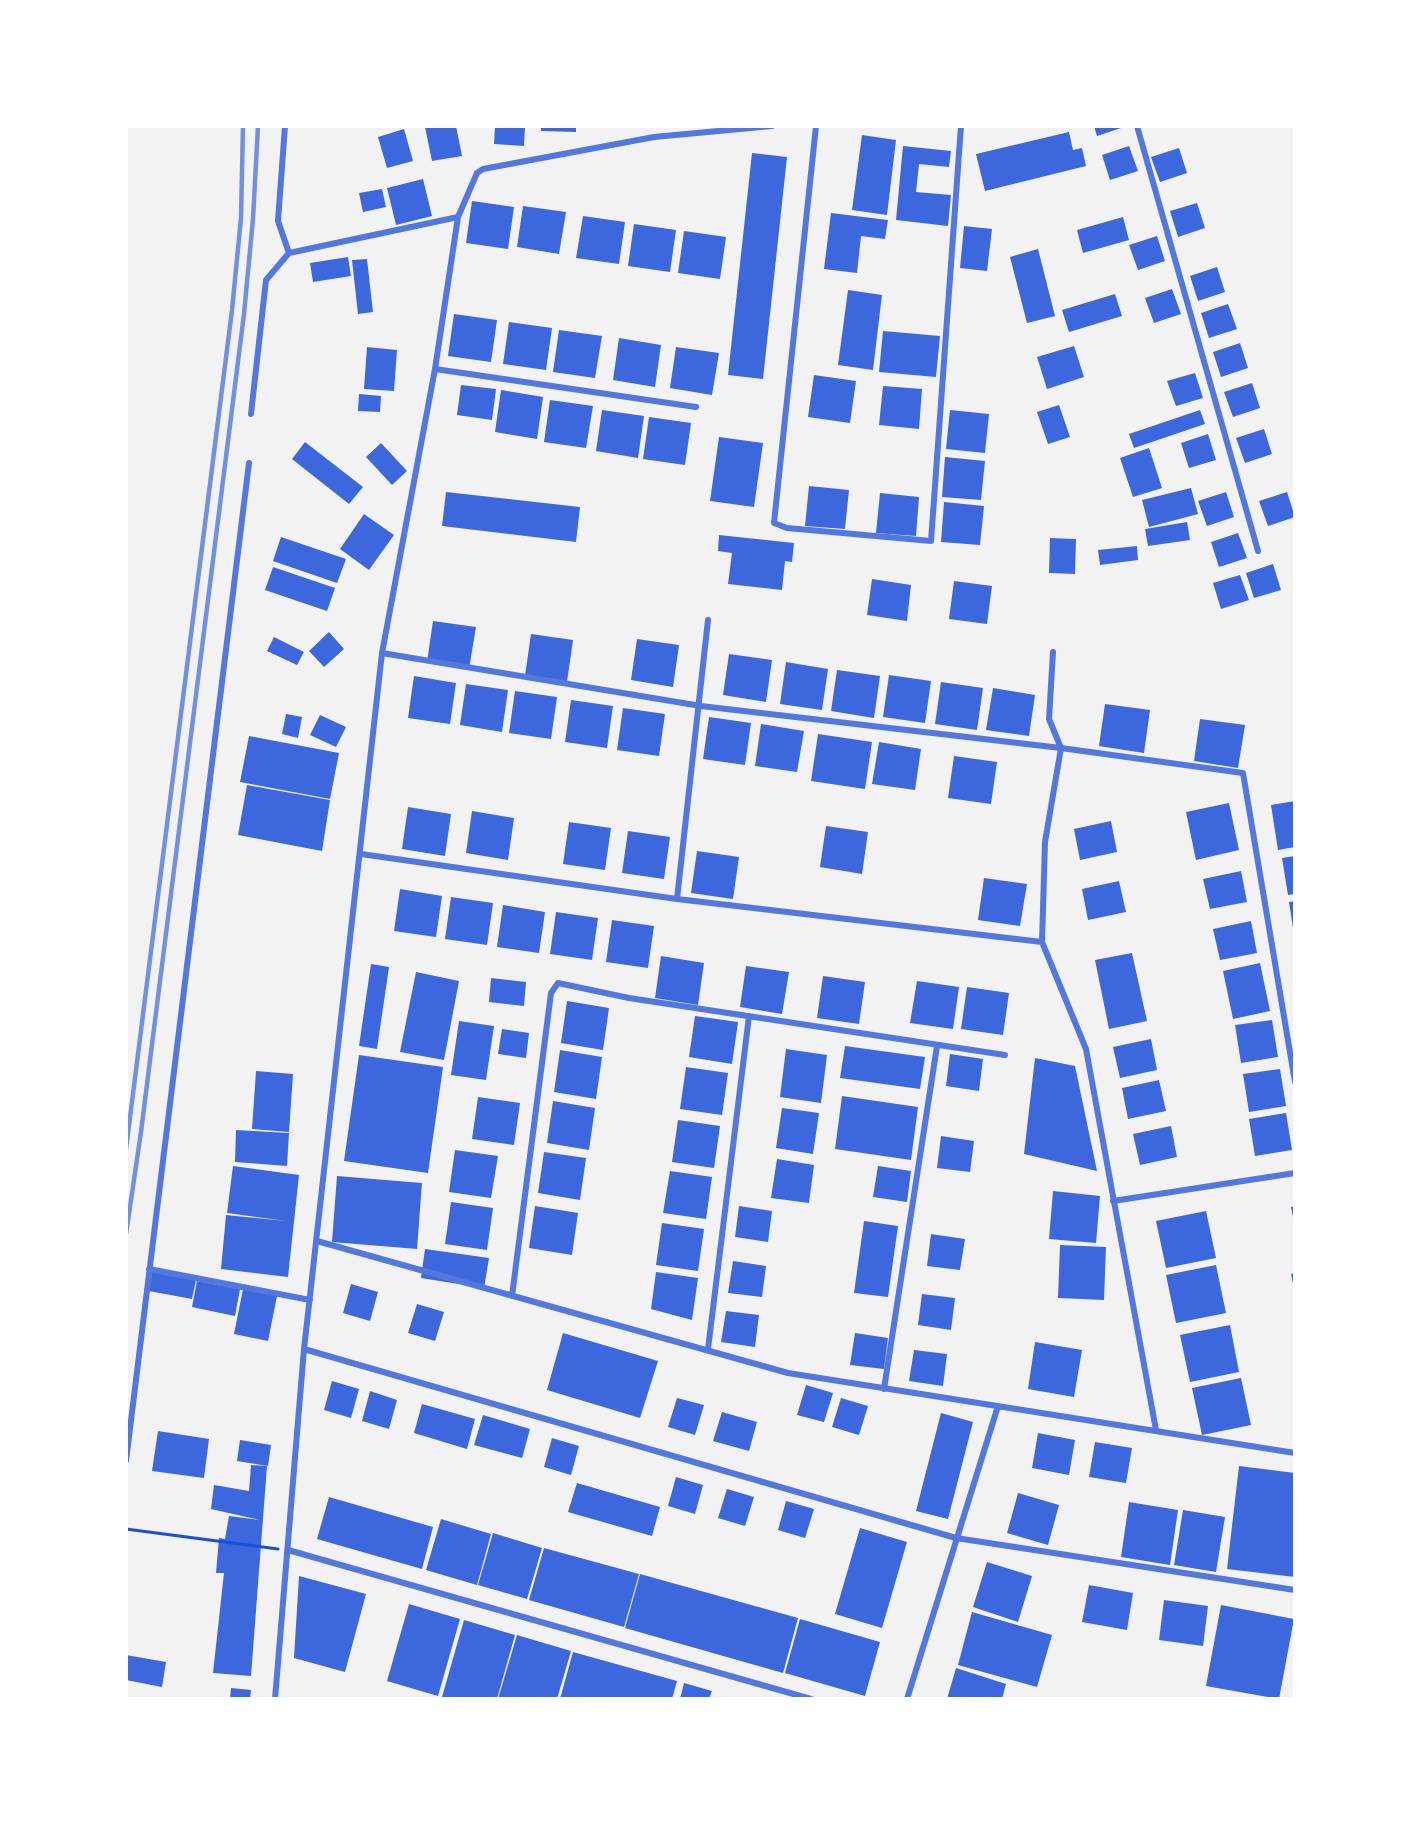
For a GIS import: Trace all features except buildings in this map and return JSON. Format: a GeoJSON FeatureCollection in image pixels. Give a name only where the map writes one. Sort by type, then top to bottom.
{"type":"FeatureCollection","features":[{"type":"Feature","properties":{"kind":"street"},"geometry":{"type":"LineString","coordinates":[[285,126],[278,221],[289,253]]}},
{"type":"Feature","properties":{"kind":"street"},"geometry":{"type":"LineString","coordinates":[[275,1699],[304,1349],[382,653],[435,369],[458,217],[479,171],[654,137],[772,126]]}},
{"type":"Feature","properties":{"kind":"street"},"geometry":{"type":"LineString","coordinates":[[816,126],[774,523],[787,528],[930,541],[961,126],[956,126]]}},
{"type":"Feature","properties":{"kind":"street"},"geometry":{"type":"LineString","coordinates":[[1137,126],[1258,551]]}},
{"type":"Feature","properties":{"kind":"street"},"geometry":{"type":"LineString","coordinates":[[251,414],[266,280],[289,253],[458,217]]}},
{"type":"Feature","properties":{"kind":"street"},"geometry":{"type":"LineString","coordinates":[[435,369],[696,407]]}},
{"type":"Feature","properties":{"kind":"street"},"geometry":{"type":"LineString","coordinates":[[126,1461],[249,463]]}},
{"type":"Feature","properties":{"kind":"street"},"geometry":{"type":"LineString","coordinates":[[677,899],[708,620]]}},
{"type":"Feature","properties":{"kind":"street"},"geometry":{"type":"LineString","coordinates":[[1053,652],[1049,719],[1061,748],[1045,842],[1042,942],[1086,1049],[1156,1430]]}},
{"type":"Feature","properties":{"kind":"street"},"geometry":{"type":"LineString","coordinates":[[382,653],[700,706],[1061,748],[1243,773],[1295,1082]]}},
{"type":"Feature","properties":{"kind":"street"},"geometry":{"type":"LineString","coordinates":[[361,854],[677,899],[1042,942]]}},
{"type":"Feature","properties":{"kind":"street"},"geometry":{"type":"LineString","coordinates":[[512,1296],[554,986],[558,983],[629,999],[1005,1055]]}},
{"type":"Feature","properties":{"kind":"street"},"geometry":{"type":"LineString","coordinates":[[708,1349],[749,1016]]}},
{"type":"Feature","properties":{"kind":"street"},"geometry":{"type":"LineString","coordinates":[[884,1389],[937,1046]]}},
{"type":"Feature","properties":{"kind":"street"},"geometry":{"type":"LineString","coordinates":[[1113,1202],[1295,1173]]}},
{"type":"Feature","properties":{"kind":"street"},"geometry":{"type":"LineString","coordinates":[[317,1241],[788,1373],[1295,1453]]}},
{"type":"Feature","properties":{"kind":"street"},"geometry":{"type":"LineString","coordinates":[[149,1269],[310,1300]]}},
{"type":"Feature","properties":{"kind":"street"},"geometry":{"type":"LineString","coordinates":[[304,1349],[956,1538],[1295,1590]]}},
{"type":"Feature","properties":{"kind":"street"},"geometry":{"type":"LineString","coordinates":[[907,1699],[998,1406]]}},
{"type":"Feature","properties":{"kind":"street"},"geometry":{"type":"LineString","coordinates":[[288,1550],[811,1699]]}},
{"type":"Feature","properties":{"kind":"path"},"geometry":{"type":"LineString","coordinates":[[126,1529],[288,1550]]}},
{"type":"Feature","properties":{"kind":"railway"},"geometry":{"type":"LineString","coordinates":[[126,1149],[232,310],[241,218],[243,126]]}},
{"type":"Feature","properties":{"kind":"railway"},"geometry":{"type":"LineString","coordinates":[[126,1234],[141,1132],[244,314],[253,219],[258,126]]}}]}
